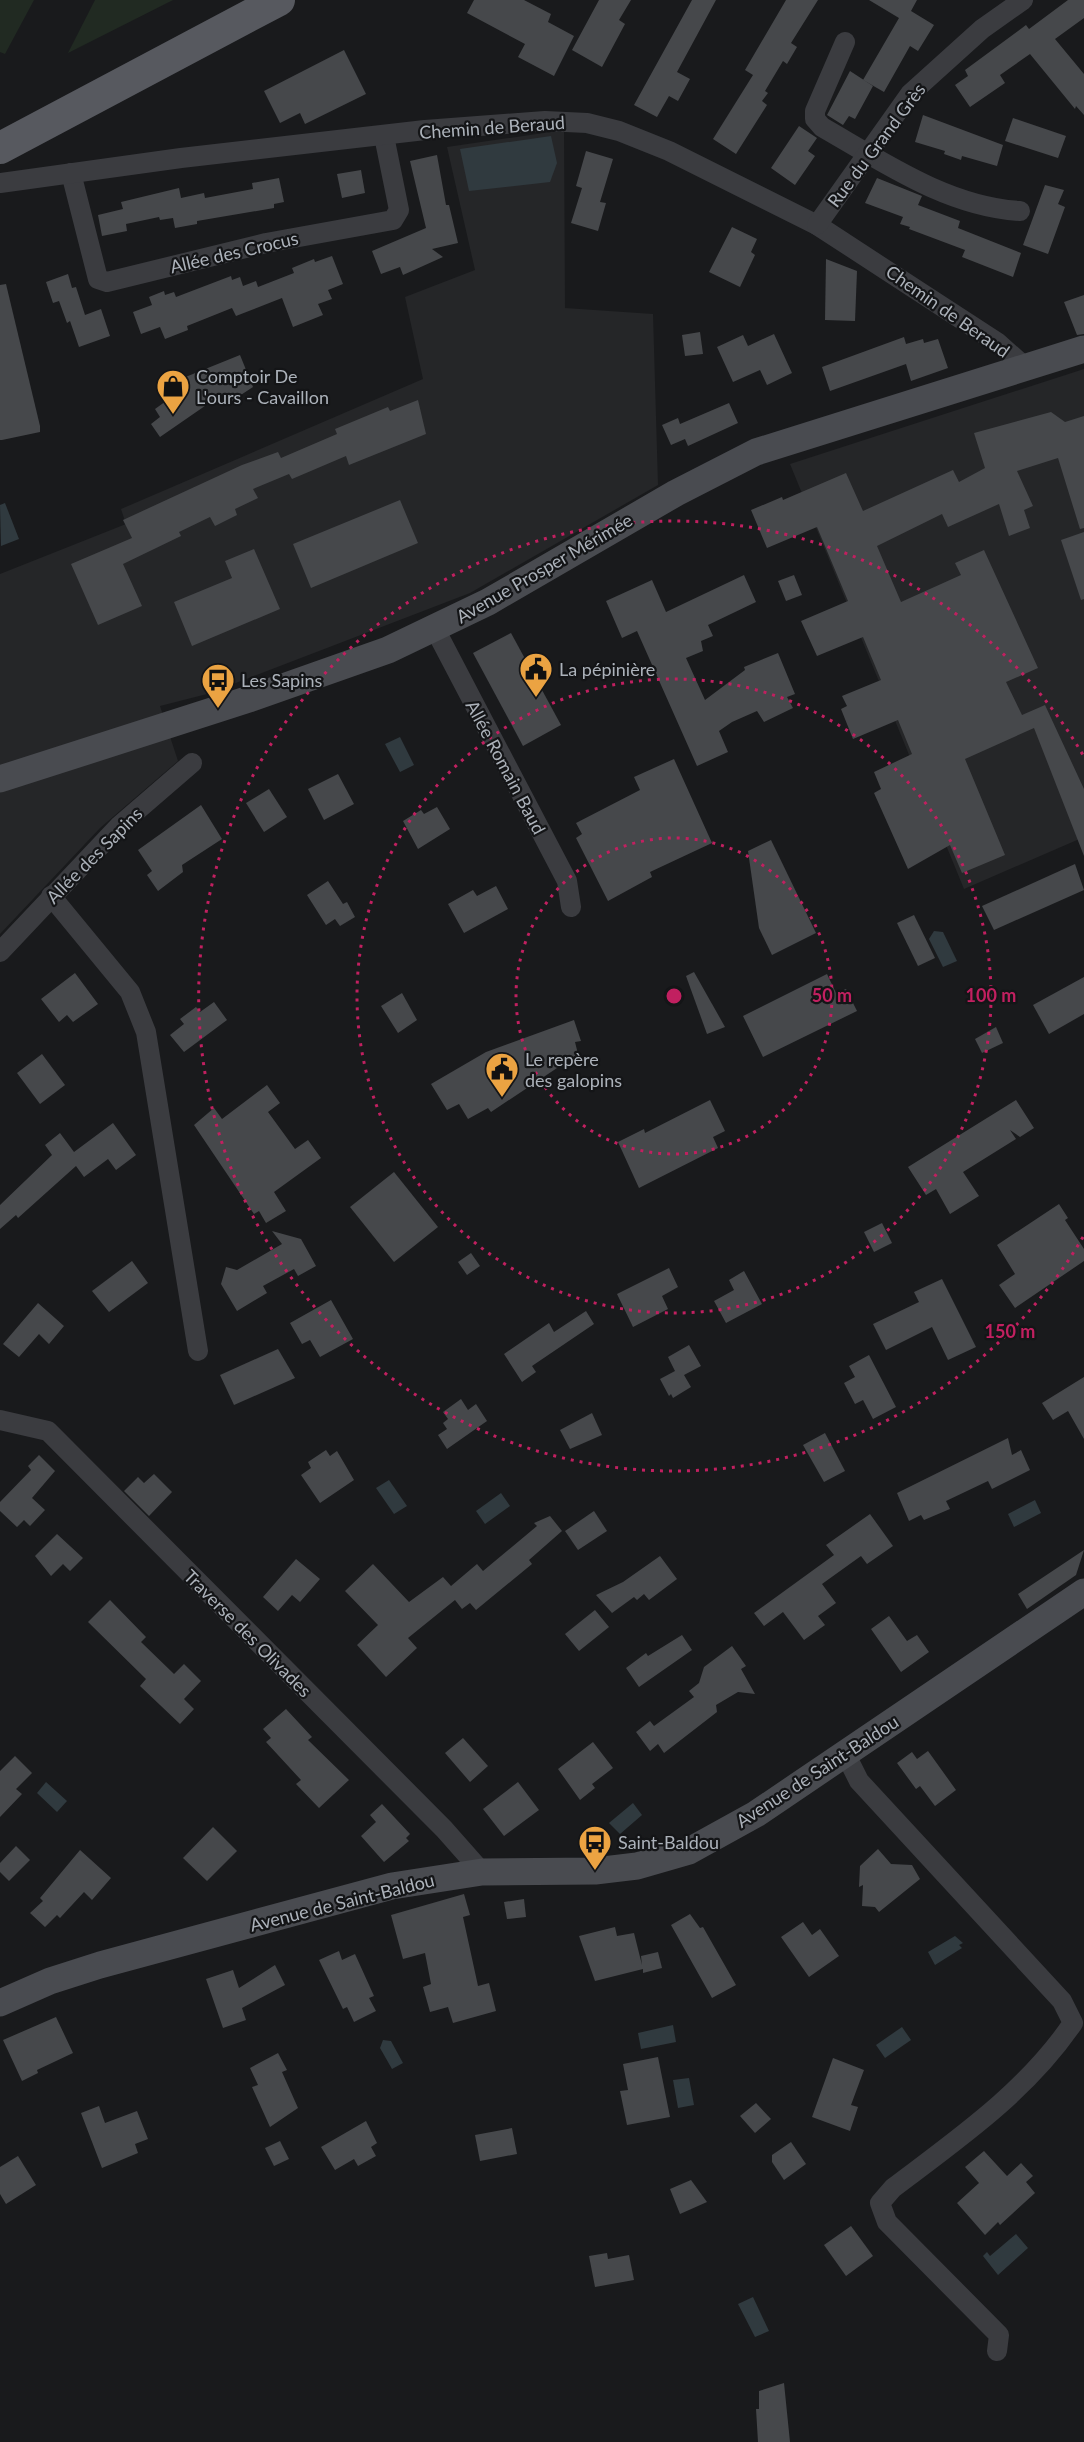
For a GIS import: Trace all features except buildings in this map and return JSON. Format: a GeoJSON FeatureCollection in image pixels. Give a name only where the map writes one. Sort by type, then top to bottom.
{"type":"FeatureCollection","features":[{"type":"Feature","properties":{"kind":"main road"},"geometry":{"type":"LineString","coordinates":[[2,160],[190,45],[279,0]]}},
{"type":"Feature","properties":{"kind":"street","name":"Rue du Grand Grès"},"geometry":{"type":"LineString","coordinates":[[817,225],[910,94],[982,29],[1023,0]]}},
{"type":"Feature","properties":{"kind":"street"},"geometry":{"type":"LineString","coordinates":[[846,42],[815,111],[815,119],[822,127],[948,195],[992,209],[1020,211]]}},
{"type":"Feature","properties":{"kind":"street","name":"Chemin de Beraud"},"geometry":{"type":"LineString","coordinates":[[2,160],[71,173],[513,123],[587,123],[619,131],[669,151],[817,225],[998,343],[1025,368]]}},
{"type":"Feature","properties":{"kind":"street","name":"Allée des Crocus"},"geometry":{"type":"LineString","coordinates":[[71,173],[98,279],[107,282],[266,243],[393,220],[399,210],[384,136]]}},
{"type":"Feature","properties":{"kind":"street","name":"Avenue Prosper Mérimée"},"geometry":{"type":"LineString","coordinates":[[0,779],[326,673],[435,629],[528,580],[676,493],[756,452],[1084,349]]}},
{"type":"Feature","properties":{"kind":"street","name":"Allée Romain Baud"},"geometry":{"type":"LineString","coordinates":[[435,629],[567,881],[571,908]]}},
{"type":"Feature","properties":{"kind":"street","name":"Allée des Sapins"},"geometry":{"type":"LineString","coordinates":[[0,952],[119,826],[192,763]]}},
{"type":"Feature","properties":{"kind":"street"},"geometry":{"type":"LineString","coordinates":[[51,896],[130,992],[146,1032],[198,1351]]}},
{"type":"Feature","properties":{"kind":"street","name":"Traverse des Olivades"},"geometry":{"type":"LineString","coordinates":[[0,1420],[48,1431],[444,1829],[482,1872]]}},
{"type":"Feature","properties":{"kind":"street","name":"Avenue de Saint-Baldou"},"geometry":{"type":"LineString","coordinates":[[0,2003],[50,1981],[100,1965],[392,1886],[482,1872],[595,1871],[637,1866],[668,1858],[701,1845],[756,1814],[1084,1592]]}},
{"type":"Feature","properties":{"kind":"street"},"geometry":{"type":"LineString","coordinates":[[845,1754],[859,1780],[1062,2001],[1073,2023],[1028,2078],[996,2111],[893,2188],[880,2203],[887,2222],[999,2335],[997,2351]]}},
{"type":"Feature","properties":{"kind":"shaded area"},"geometry":{"type":"Polygon","coordinates":[[[0,0],[34,0],[5,54],[0,52],[0,0]]]}},
{"type":"Feature","properties":{"kind":"shaded area"},"geometry":{"type":"Polygon","coordinates":[[[95,0],[173,0],[68,53],[95,0]]]}},
{"type":"Feature","properties":{"kind":"shaded area"},"geometry":{"type":"Polygon","coordinates":[[[564,130],[565,308],[653,314],[658,485],[470,593],[207,694],[160,706],[178,761],[100,828],[0,934],[0,574],[126,524],[121,509],[423,379],[405,297],[475,270],[447,147],[564,130]]]}},
{"type":"Feature","properties":{"kind":"shaded area"},"geometry":{"type":"Polygon","coordinates":[[[551,136],[557,163],[550,182],[469,191],[460,149],[551,136]]]}},
{"type":"Feature","properties":{"kind":"shaded area"},"geometry":{"type":"Polygon","coordinates":[[[1084,369],[1084,837],[964,889],[790,464],[1084,369]]]}},
{"type":"Feature","properties":{"kind":"shaded area"},"geometry":{"type":"Polygon","coordinates":[[[5,503],[19,539],[1,546],[0,505],[5,503]]]}},
{"type":"Feature","properties":{"kind":"shaded area"},"geometry":{"type":"Polygon","coordinates":[[[400,737],[414,765],[400,772],[385,744],[400,737]]]}},
{"type":"Feature","properties":{"kind":"shaded area"},"geometry":{"type":"Polygon","coordinates":[[[934,931],[943,932],[957,961],[943,967],[929,939],[934,931]]]}},
{"type":"Feature","properties":{"kind":"shaded area"},"geometry":{"type":"Polygon","coordinates":[[[389,1480],[407,1506],[394,1514],[376,1488],[389,1480]]]}},
{"type":"Feature","properties":{"kind":"shaded area"},"geometry":{"type":"Polygon","coordinates":[[[501,1493],[510,1506],[485,1524],[476,1511],[501,1493]]]}},
{"type":"Feature","properties":{"kind":"shaded area"},"geometry":{"type":"Polygon","coordinates":[[[1035,1500],[1041,1513],[1014,1527],[1008,1514],[1035,1500]]]}},
{"type":"Feature","properties":{"kind":"shaded area"},"geometry":{"type":"Polygon","coordinates":[[[46,1782],[67,1801],[57,1812],[37,1793],[46,1782]]]}},
{"type":"Feature","properties":{"kind":"shaded area"},"geometry":{"type":"Polygon","coordinates":[[[633,1803],[642,1815],[620,1834],[609,1823],[633,1803]]]}},
{"type":"Feature","properties":{"kind":"shaded area"},"geometry":{"type":"Polygon","coordinates":[[[955,1936],[963,1943],[959,1945],[962,1948],[935,1965],[928,1952],[955,1936]]]}},
{"type":"Feature","properties":{"kind":"shaded area"},"geometry":{"type":"Polygon","coordinates":[[[673,2025],[676,2042],[641,2049],[638,2033],[673,2025]]]}},
{"type":"Feature","properties":{"kind":"shaded area"},"geometry":{"type":"Polygon","coordinates":[[[902,2027],[911,2040],[885,2058],[876,2045],[902,2027]]]}},
{"type":"Feature","properties":{"kind":"shaded area"},"geometry":{"type":"Polygon","coordinates":[[[383,2040],[391,2041],[403,2063],[392,2069],[380,2048],[383,2040]]]}},
{"type":"Feature","properties":{"kind":"shaded area"},"geometry":{"type":"Polygon","coordinates":[[[689,2078],[694,2105],[678,2108],[673,2080],[689,2078]]]}},
{"type":"Feature","properties":{"kind":"shaded area"},"geometry":{"type":"Polygon","coordinates":[[[1016,2234],[1028,2248],[998,2275],[983,2256],[987,2252],[990,2256],[1016,2234]]]}},
{"type":"Feature","properties":{"kind":"shaded area"},"geometry":{"type":"Polygon","coordinates":[[[753,2297],[769,2331],[755,2337],[738,2304],[753,2297]]]}},
{"type":"Feature","properties":{"kind":"place","name":"Comptoir De L'ours - Cavaillon"},"geometry":{"type":"Point","coordinates":[173,415]}},
{"type":"Feature","properties":{"kind":"place","name":"La pépinière"},"geometry":{"type":"Point","coordinates":[536,698]}},
{"type":"Feature","properties":{"kind":"place","name":"Les Sapins"},"geometry":{"type":"Point","coordinates":[218,709]}},
{"type":"Feature","properties":{"kind":"place","name":"Le repère des galopins"},"geometry":{"type":"Point","coordinates":[502,1098]}},
{"type":"Feature","properties":{"kind":"place","name":"Saint-Baldou"},"geometry":{"type":"Point","coordinates":[595,1871]}}]}
